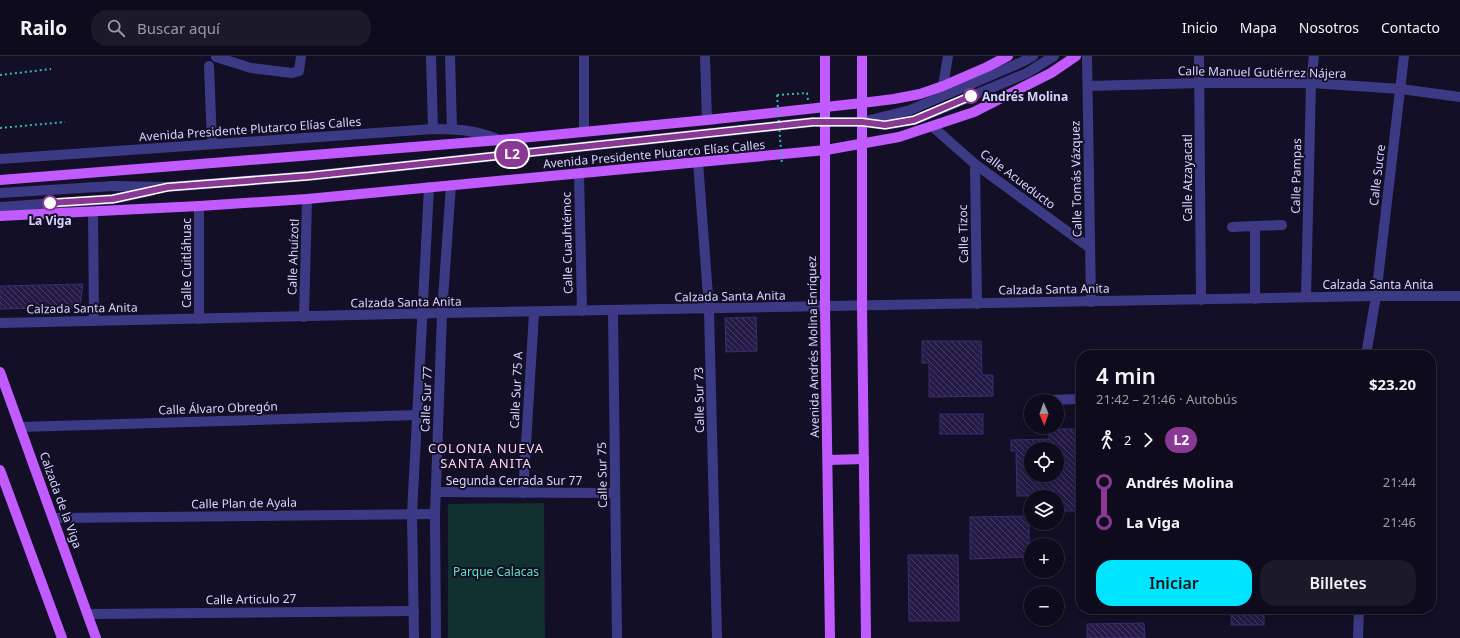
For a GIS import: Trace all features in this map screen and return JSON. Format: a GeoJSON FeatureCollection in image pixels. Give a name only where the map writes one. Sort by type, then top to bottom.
{"type":"FeatureCollection","features":[{"type":"Feature","properties":{"kind":"main road","name":"Avenida Andrés Molina Enríquez"},"geometry":{"type":"LineString","coordinates":[[825,56],[825,307],[830,638]]}},
{"type":"Feature","properties":{"kind":"main road"},"geometry":{"type":"LineString","coordinates":[[862,56],[862,306],[866,638]]}},
{"type":"Feature","properties":{"kind":"main road","name":"Avenida Presidente Plutarco Elías Calles"},"geometry":{"type":"LineString","coordinates":[[0,180],[500,140],[862,103],[900,98],[943,86],[987,68],[1008,56]]}},
{"type":"Feature","properties":{"kind":"main road","name":"Avenida Presidente Plutarco Elías Calles"},"geometry":{"type":"LineString","coordinates":[[0,216],[307,199],[826,150],[862,145],[899,137],[933,127],[974,112],[1051,73],[1076,56]]}},
{"type":"Feature","properties":{"kind":"main road","name":"Calzada de la Viga"},"geometry":{"type":"LineString","coordinates":[[0,372],[54,518],[96,638]]}},
{"type":"Feature","properties":{"kind":"main road"},"geometry":{"type":"LineString","coordinates":[[828,460],[864,459]]}},
{"type":"Feature","properties":{"kind":"main road"},"geometry":{"type":"LineString","coordinates":[[0,470],[62,638]]}},
{"type":"Feature","properties":{"kind":"street"},"geometry":{"type":"LineString","coordinates":[[216,57],[251,68],[292,73],[298,71],[301,56]]}},
{"type":"Feature","properties":{"kind":"street"},"geometry":{"type":"LineString","coordinates":[[431,56],[433,129]]}},
{"type":"Feature","properties":{"kind":"street"},"geometry":{"type":"LineString","coordinates":[[450,56],[452,129]]}},
{"type":"Feature","properties":{"kind":"street"},"geometry":{"type":"LineString","coordinates":[[584,56],[584,131]]}},
{"type":"Feature","properties":{"kind":"street"},"geometry":{"type":"LineString","coordinates":[[705,56],[707,120]]}},
{"type":"Feature","properties":{"kind":"street"},"geometry":{"type":"LineString","coordinates":[[943,86],[948,56]]}},
{"type":"Feature","properties":{"kind":"street"},"geometry":{"type":"LineString","coordinates":[[862,122],[910,110],[1033,56]]}},
{"type":"Feature","properties":{"kind":"street"},"geometry":{"type":"LineString","coordinates":[[0,193],[112,186],[168,187],[309,176],[813,122],[862,122],[885,125],[914,120],[1027,73],[1054,56]]}},
{"type":"Feature","properties":{"kind":"street","name":"Calle Tomás Vázquez"},"geometry":{"type":"LineString","coordinates":[[1087,56],[1091,302]]}},
{"type":"Feature","properties":{"kind":"street","name":"Calle Atzayacatl"},"geometry":{"type":"LineString","coordinates":[[1199,56],[1201,300]]}},
{"type":"Feature","properties":{"kind":"street","name":"Calle Pampas"},"geometry":{"type":"LineString","coordinates":[[1306,298],[1311,83],[1314,56]]}},
{"type":"Feature","properties":{"kind":"street","name":"Calle Sucre"},"geometry":{"type":"LineString","coordinates":[[1367,350],[1376,296],[1404,56]]}},
{"type":"Feature","properties":{"kind":"street"},"geometry":{"type":"LineString","coordinates":[[209,66],[212,144]]}},
{"type":"Feature","properties":{"kind":"street","name":"Calle Manuel Gutiérrez Nájera"},"geometry":{"type":"LineString","coordinates":[[1088,86],[1200,83],[1311,83],[1401,89],[1460,97]]}},
{"type":"Feature","properties":{"kind":"street","name":"Calle Acueducto"},"geometry":{"type":"LineString","coordinates":[[933,127],[975,164],[1090,248]]}},
{"type":"Feature","properties":{"kind":"street","name":"Avenida Presidente Plutarco Elías Calles"},"geometry":{"type":"LineString","coordinates":[[0,159],[433,129],[452,129],[482,133],[500,140]]}},
{"type":"Feature","properties":{"kind":"street","name":"Calle Sur 73"},"geometry":{"type":"LineString","coordinates":[[698,162],[709,309],[717,638]]}},
{"type":"Feature","properties":{"kind":"street","name":"Calle Tizoc"},"geometry":{"type":"LineString","coordinates":[[975,164],[977,304]]}},
{"type":"Feature","properties":{"kind":"street","name":"Calle Cuauhtémoc"},"geometry":{"type":"LineString","coordinates":[[579,173],[582,311]]}},
{"type":"Feature","properties":{"kind":"street","name":"Calle Sur 77"},"geometry":{"type":"LineString","coordinates":[[436,638],[435,514],[442,313],[451,185]]}},
{"type":"Feature","properties":{"kind":"street"},"geometry":{"type":"LineString","coordinates":[[0,207],[113,199],[168,187]]}},
{"type":"Feature","properties":{"kind":"street","name":"Calle Sur 77"},"geometry":{"type":"LineString","coordinates":[[414,638],[412,514],[429,187]]}},
{"type":"Feature","properties":{"kind":"street","name":"Calle Ahuízotl"},"geometry":{"type":"LineString","coordinates":[[304,317],[307,199]]}},
{"type":"Feature","properties":{"kind":"street","name":"Calle Cuitláhuac"},"geometry":{"type":"LineString","coordinates":[[199,206],[199,319]]}},
{"type":"Feature","properties":{"kind":"street"},"geometry":{"type":"LineString","coordinates":[[93,212],[94,321]]}},
{"type":"Feature","properties":{"kind":"street"},"geometry":{"type":"LineString","coordinates":[[1232,227],[1282,225]]}},
{"type":"Feature","properties":{"kind":"street"},"geometry":{"type":"LineString","coordinates":[[1254,226],[1255,299]]}},
{"type":"Feature","properties":{"kind":"street","name":"Calzada Santa Anita"},"geometry":{"type":"LineString","coordinates":[[0,323],[442,313],[1376,296],[1460,296]]}},
{"type":"Feature","properties":{"kind":"street","name":"Calle Sur 75"},"geometry":{"type":"LineString","coordinates":[[613,311],[617,638]]}},
{"type":"Feature","properties":{"kind":"street","name":"Calle Sur 75 A"},"geometry":{"type":"LineString","coordinates":[[523,493],[534,312]]}},
{"type":"Feature","properties":{"kind":"street"},"geometry":{"type":"LineString","coordinates":[[1064,400],[1076,399]]}},
{"type":"Feature","properties":{"kind":"street","name":"Calle Álvaro Obregón"},"geometry":{"type":"LineString","coordinates":[[20,427],[417,415]]}},
{"type":"Feature","properties":{"kind":"street","name":"Segunda Cerrada Sur 77"},"geometry":{"type":"LineString","coordinates":[[436,492],[615,493]]}},
{"type":"Feature","properties":{"kind":"street","name":"Calle Plan de Ayala"},"geometry":{"type":"LineString","coordinates":[[54,518],[435,514]]}},
{"type":"Feature","properties":{"kind":"street","name":"Calle Articulo 27"},"geometry":{"type":"LineString","coordinates":[[88,614],[414,611]]}},
{"type":"Feature","properties":{"kind":"street"},"geometry":{"type":"LineString","coordinates":[[1358,638],[1359,614]]}},
{"type":"Feature","properties":{"kind":"path"},"geometry":{"type":"LineString","coordinates":[[0,74],[51,68]]}},
{"type":"Feature","properties":{"kind":"path"},"geometry":{"type":"LineString","coordinates":[[782,165],[776,95],[807,93]]}},
{"type":"Feature","properties":{"kind":"path"},"geometry":{"type":"LineString","coordinates":[[0,128],[65,122]]}},
{"type":"Feature","properties":{"kind":"green space","name":"Parque Calacas"},"geometry":{"type":"Polygon","coordinates":[[[544,503],[545,638],[448,638],[448,504],[544,503]]]}},
{"type":"Feature","properties":{"kind":"building"},"geometry":{"type":"Polygon","coordinates":[[[83,284],[80,307],[0,309],[0,286],[83,284]]]}},
{"type":"Feature","properties":{"kind":"building"},"geometry":{"type":"Polygon","coordinates":[[[756,317],[757,351],[726,352],[725,318],[756,317]]]}},
{"type":"Feature","properties":{"kind":"building"},"geometry":{"type":"Polygon","coordinates":[[[922,341],[981,341],[982,375],[993,375],[993,396],[929,397],[929,363],[922,363],[922,341]]]}},
{"type":"Feature","properties":{"kind":"building"},"geometry":{"type":"Polygon","coordinates":[[[940,414],[983,414],[983,434],[940,434],[940,414]]]}},
{"type":"Feature","properties":{"kind":"building"},"geometry":{"type":"Polygon","coordinates":[[[1064,429],[1076,429],[1076,511],[1064,511],[1064,490],[1024,490],[1024,496],[1017,496],[1016,451],[1011,451],[1011,440],[1049,439],[1049,434],[1064,434],[1064,429]]]}},
{"type":"Feature","properties":{"kind":"building"},"geometry":{"type":"Polygon","coordinates":[[[1024,516],[1024,530],[1029,530],[1029,538],[1024,538],[1024,557],[970,559],[970,517],[1024,516]]]}},
{"type":"Feature","properties":{"kind":"building"},"geometry":{"type":"Polygon","coordinates":[[[908,555],[958,555],[959,621],[909,621],[908,555]]]}},
{"type":"Feature","properties":{"kind":"building"},"geometry":{"type":"Polygon","coordinates":[[[1231,614],[1264,614],[1264,625],[1231,625],[1231,614]]]}},
{"type":"Feature","properties":{"kind":"building"},"geometry":{"type":"Polygon","coordinates":[[[1144,623],[1145,638],[1087,638],[1087,624],[1144,623]]]}},
{"type":"Feature","properties":{"kind":"bus line","name":"L2"},"geometry":{"type":"LineString","coordinates":[[50,203],[113,199],[168,187],[309,176],[813,122],[862,122],[885,125],[914,120],[971,96]]}},
{"type":"Feature","properties":{"kind":"place","name":"Andrés Molina"},"geometry":{"type":"Point","coordinates":[971,96]}},
{"type":"Feature","properties":{"kind":"place","name":"La Viga"},"geometry":{"type":"Point","coordinates":[50,203]}},
{"type":"Feature","properties":{"kind":"district","name":"COLONIA NUEVA SANTA ANITA"},"geometry":{"type":"Point","coordinates":[486,456]}}]}
